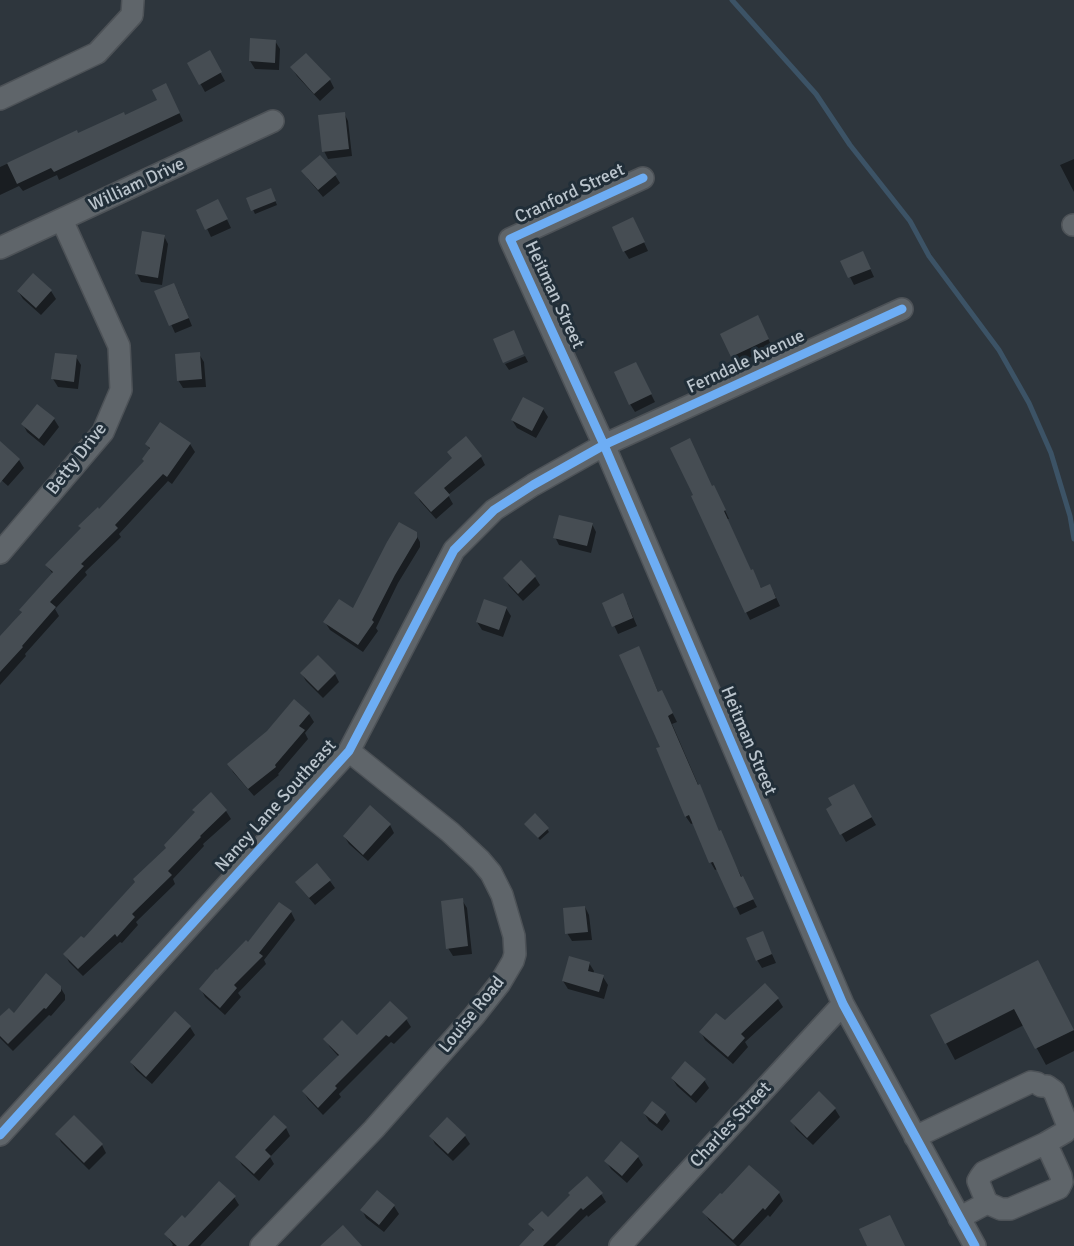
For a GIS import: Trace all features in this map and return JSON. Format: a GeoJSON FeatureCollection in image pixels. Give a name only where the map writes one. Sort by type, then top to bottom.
{"type":"FeatureCollection","features":[{"type":"Feature","properties":{"kind":"street"},"geometry":{"type":"LineString","coordinates":[[0,99],[97,52],[132,15],[133,0]]}},
{"type":"Feature","properties":{"kind":"street","name":"William Drive"},"geometry":{"type":"LineString","coordinates":[[0,248],[273,121]]}},
{"type":"Feature","properties":{"kind":"street","name":"Cranford Street"},"geometry":{"type":"LineString","coordinates":[[510,239],[643,178]]}},
{"type":"Feature","properties":{"kind":"street","name":"Betty Drive"},"geometry":{"type":"LineString","coordinates":[[0,553],[103,432],[121,390],[118,346],[62,220]]}},
{"type":"Feature","properties":{"kind":"street","name":"Heitman Street"},"geometry":{"type":"LineString","coordinates":[[510,239],[604,445],[843,1004],[975,1246]]}},
{"type":"Feature","properties":{"kind":"street","name":"Ferndale Avenue"},"geometry":{"type":"LineString","coordinates":[[604,445],[902,309]]}},
{"type":"Feature","properties":{"kind":"street","name":"Nancy Lane Southeast"},"geometry":{"type":"LineString","coordinates":[[0,1135],[349,751],[454,550],[494,510],[532,485],[604,445]]}},
{"type":"Feature","properties":{"kind":"street","name":"Louise Road"},"geometry":{"type":"LineString","coordinates":[[261,1246],[374,1129],[474,1016],[500,983],[513,962],[515,954],[514,936],[502,895],[491,873],[450,832],[349,751]]}},
{"type":"Feature","properties":{"kind":"street","name":"Charles Street"},"geometry":{"type":"LineString","coordinates":[[620,1246],[843,1004]]}},
{"type":"Feature","properties":{"kind":"street"},"geometry":{"type":"LineString","coordinates":[[915,1137],[1031,1082],[1047,1086],[1054,1091],[1068,1126],[1065,1132],[1047,1143],[984,1172],[978,1181],[987,1203],[1001,1209],[1010,1209],[1059,1188],[1062,1176],[1047,1143]]}},
{"type":"Feature","properties":{"kind":"street"},"geometry":{"type":"LineString","coordinates":[[959,1218],[987,1203]]}},
{"type":"Feature","properties":{"kind":"building"},"geometry":{"type":"Polygon","coordinates":[[[250,38],[276,40],[275,63],[249,61],[250,38]]]}},
{"type":"Feature","properties":{"kind":"building"},"geometry":{"type":"Polygon","coordinates":[[[210,50],[222,72],[199,85],[187,63],[210,50]]]}},
{"type":"Feature","properties":{"kind":"building"},"geometry":{"type":"Polygon","coordinates":[[[306,53],[331,79],[314,94],[290,67],[306,53]]]}},
{"type":"Feature","properties":{"kind":"building"},"geometry":{"type":"Polygon","coordinates":[[[166,83],[180,113],[54,172],[51,168],[17,184],[7,163],[77,130],[78,133],[157,100],[152,90],[166,83]]]}},
{"type":"Feature","properties":{"kind":"building"},"geometry":{"type":"Polygon","coordinates":[[[345,112],[349,149],[322,152],[318,115],[345,112]]]}},
{"type":"Feature","properties":{"kind":"building"},"geometry":{"type":"Polygon","coordinates":[[[320,155],[337,174],[318,190],[301,171],[320,155]]]}},
{"type":"Feature","properties":{"kind":"building"},"geometry":{"type":"Polygon","coordinates":[[[271,188],[276,201],[251,211],[246,198],[271,188]]]}},
{"type":"Feature","properties":{"kind":"building"},"geometry":{"type":"Polygon","coordinates":[[[218,199],[228,219],[205,230],[196,210],[218,199]]]}},
{"type":"Feature","properties":{"kind":"building"},"geometry":{"type":"Polygon","coordinates":[[[633,217],[645,242],[623,252],[612,227],[633,217]]]}},
{"type":"Feature","properties":{"kind":"building"},"geometry":{"type":"Polygon","coordinates":[[[142,231],[165,235],[158,278],[135,274],[142,231]]]}},
{"type":"Feature","properties":{"kind":"building"},"geometry":{"type":"Polygon","coordinates":[[[863,251],[871,269],[848,278],[840,261],[863,251]]]}},
{"type":"Feature","properties":{"kind":"building"},"geometry":{"type":"Polygon","coordinates":[[[33,273],[52,290],[36,308],[17,291],[33,273]]]}},
{"type":"Feature","properties":{"kind":"building"},"geometry":{"type":"Polygon","coordinates":[[[174,283],[189,318],[169,326],[154,291],[174,283]]]}},
{"type":"Feature","properties":{"kind":"building"},"geometry":{"type":"Polygon","coordinates":[[[758,315],[769,339],[731,357],[720,334],[758,315]]]}},
{"type":"Feature","properties":{"kind":"building"},"geometry":{"type":"Polygon","coordinates":[[[514,330],[524,354],[503,363],[493,339],[514,330]]]}},
{"type":"Feature","properties":{"kind":"building"},"geometry":{"type":"Polygon","coordinates":[[[200,352],[202,379],[177,381],[175,354],[200,352]]]}},
{"type":"Feature","properties":{"kind":"building"},"geometry":{"type":"Polygon","coordinates":[[[55,353],[77,355],[74,382],[51,379],[55,353]]]}},
{"type":"Feature","properties":{"kind":"building"},"geometry":{"type":"Polygon","coordinates":[[[636,362],[652,394],[629,405],[614,372],[636,362]]]}},
{"type":"Feature","properties":{"kind":"building"},"geometry":{"type":"Polygon","coordinates":[[[523,397],[544,408],[532,431],[511,420],[523,397]]]}},
{"type":"Feature","properties":{"kind":"building"},"geometry":{"type":"Polygon","coordinates":[[[37,404],[55,418],[39,439],[21,424],[37,404]]]}},
{"type":"Feature","properties":{"kind":"building"},"geometry":{"type":"Polygon","coordinates":[[[160,422],[191,443],[167,477],[163,474],[115,525],[118,528],[81,564],[84,566],[50,602],[56,607],[0,672],[0,636],[22,612],[19,610],[53,572],[45,565],[81,528],[78,526],[98,507],[99,509],[144,461],[142,459],[150,448],[145,444],[160,422]]]}},
{"type":"Feature","properties":{"kind":"building"},"geometry":{"type":"Polygon","coordinates":[[[466,436],[482,456],[444,488],[450,495],[431,512],[414,493],[452,458],[447,452],[466,436]]]}},
{"type":"Feature","properties":{"kind":"building"},"geometry":{"type":"Polygon","coordinates":[[[690,438],[726,510],[724,511],[751,570],[753,569],[761,588],[770,584],[776,598],[745,613],[670,448],[690,438]]]}},
{"type":"Feature","properties":{"kind":"building"},"geometry":{"type":"Polygon","coordinates":[[[0,441],[20,459],[0,483],[0,441]]]}},
{"type":"Feature","properties":{"kind":"building"},"geometry":{"type":"Polygon","coordinates":[[[559,515],[593,523],[587,546],[553,538],[559,515]]]}},
{"type":"Feature","properties":{"kind":"building"},"geometry":{"type":"Polygon","coordinates":[[[399,522],[417,532],[417,538],[395,575],[372,620],[374,622],[358,645],[323,622],[339,599],[353,608],[399,522]]]}},
{"type":"Feature","properties":{"kind":"building"},"geometry":{"type":"Polygon","coordinates":[[[521,560],[536,576],[518,594],[503,578],[521,560]]]}},
{"type":"Feature","properties":{"kind":"building"},"geometry":{"type":"Polygon","coordinates":[[[623,593],[633,618],[612,627],[602,603],[623,593]]]}},
{"type":"Feature","properties":{"kind":"building"},"geometry":{"type":"Polygon","coordinates":[[[484,599],[507,607],[499,630],[476,622],[484,599]]]}},
{"type":"Feature","properties":{"kind":"building"},"geometry":{"type":"Polygon","coordinates":[[[639,646],[658,692],[662,690],[673,713],[668,716],[698,785],[700,784],[719,831],[721,830],[741,877],[743,876],[754,899],[734,908],[713,862],[709,863],[689,815],[685,817],[656,748],[660,747],[619,655],[639,646]]]}},
{"type":"Feature","properties":{"kind":"building"},"geometry":{"type":"Polygon","coordinates":[[[318,655],[336,673],[318,691],[300,673],[318,655]]]}},
{"type":"Feature","properties":{"kind":"building"},"geometry":{"type":"Polygon","coordinates":[[[294,699],[310,713],[299,726],[305,730],[275,765],[276,767],[248,789],[227,764],[267,731],[294,699]]]}},
{"type":"Feature","properties":{"kind":"building"},"geometry":{"type":"Polygon","coordinates":[[[854,784],[872,817],[840,835],[826,809],[832,805],[828,798],[854,784]]]}},
{"type":"Feature","properties":{"kind":"building"},"geometry":{"type":"Polygon","coordinates":[[[211,792],[227,810],[168,871],[172,875],[132,914],[135,917],[117,937],[115,934],[78,969],[63,954],[81,936],[84,938],[135,882],[133,879],[166,848],[164,845],[195,812],[192,810],[211,792]]]}},
{"type":"Feature","properties":{"kind":"building"},"geometry":{"type":"Polygon","coordinates":[[[370,805],[391,824],[363,855],[343,836],[370,805]]]}},
{"type":"Feature","properties":{"kind":"building"},"geometry":{"type":"Polygon","coordinates":[[[535,813],[549,828],[538,838],[524,824],[535,813]]]}},
{"type":"Feature","properties":{"kind":"building"},"geometry":{"type":"Polygon","coordinates":[[[317,863],[331,880],[309,898],[295,882],[317,863]]]}},
{"type":"Feature","properties":{"kind":"building"},"geometry":{"type":"Polygon","coordinates":[[[463,898],[468,946],[446,949],[441,901],[463,898]]]}},
{"type":"Feature","properties":{"kind":"building"},"geometry":{"type":"Polygon","coordinates":[[[279,902],[292,911],[259,953],[263,956],[234,985],[237,988],[220,1008],[199,989],[246,940],[248,942],[279,902]]]}},
{"type":"Feature","properties":{"kind":"building"},"geometry":{"type":"Polygon","coordinates":[[[585,906],[588,932],[565,934],[563,908],[585,906]]]}},
{"type":"Feature","properties":{"kind":"building"},"geometry":{"type":"Polygon","coordinates":[[[763,931],[772,954],[756,961],[746,938],[763,931]]]}},
{"type":"Feature","properties":{"kind":"building"},"geometry":{"type":"Polygon","coordinates":[[[569,956],[590,962],[588,971],[604,975],[599,992],[562,981],[569,956]]]}},
{"type":"Feature","properties":{"kind":"building"},"geometry":{"type":"Polygon","coordinates":[[[1038,960],[1074,1030],[1035,1049],[1014,1009],[945,1044],[930,1015],[1038,960]]]}},
{"type":"Feature","properties":{"kind":"building"},"geometry":{"type":"Polygon","coordinates":[[[46,973],[61,986],[61,991],[46,1009],[44,1008],[8,1044],[0,1036],[0,1016],[9,1008],[14,1013],[46,973]]]}},
{"type":"Feature","properties":{"kind":"building"},"geometry":{"type":"Polygon","coordinates":[[[765,983],[779,998],[741,1034],[745,1038],[728,1057],[699,1032],[716,1013],[725,1020],[765,983]]]}},
{"type":"Feature","properties":{"kind":"building"},"geometry":{"type":"Polygon","coordinates":[[[390,1001],[408,1018],[389,1037],[386,1035],[335,1086],[337,1088],[318,1108],[302,1091],[339,1055],[323,1039],[342,1020],[357,1035],[390,1001]]]}},
{"type":"Feature","properties":{"kind":"building"},"geometry":{"type":"Polygon","coordinates":[[[175,1011],[191,1026],[146,1077],[130,1062],[175,1011]]]}},
{"type":"Feature","properties":{"kind":"building"},"geometry":{"type":"Polygon","coordinates":[[[685,1061],[706,1079],[691,1096],[671,1078],[685,1061]]]}},
{"type":"Feature","properties":{"kind":"building"},"geometry":{"type":"Polygon","coordinates":[[[819,1091],[836,1108],[807,1138],[790,1121],[819,1091]]]}},
{"type":"Feature","properties":{"kind":"building"},"geometry":{"type":"Polygon","coordinates":[[[652,1101],[666,1112],[657,1124],[643,1113],[652,1101]]]}},
{"type":"Feature","properties":{"kind":"building"},"geometry":{"type":"Polygon","coordinates":[[[74,1115],[103,1144],[84,1163],[55,1134],[74,1115]]]}},
{"type":"Feature","properties":{"kind":"building"},"geometry":{"type":"Polygon","coordinates":[[[274,1115],[287,1127],[265,1150],[271,1156],[254,1174],[235,1157],[274,1115]]]}},
{"type":"Feature","properties":{"kind":"building"},"geometry":{"type":"Polygon","coordinates":[[[447,1117],[466,1135],[448,1154],[429,1136],[447,1117]]]}},
{"type":"Feature","properties":{"kind":"building"},"geometry":{"type":"Polygon","coordinates":[[[621,1141],[639,1156],[622,1176],[604,1161],[621,1141]]]}},
{"type":"Feature","properties":{"kind":"building"},"geometry":{"type":"Polygon","coordinates":[[[749,1165],[780,1192],[765,1210],[763,1208],[733,1240],[702,1212],[749,1165]]]}},
{"type":"Feature","properties":{"kind":"building"},"geometry":{"type":"Polygon","coordinates":[[[587,1176],[603,1193],[583,1210],[581,1208],[543,1246],[519,1246],[534,1230],[528,1224],[542,1211],[548,1217],[570,1195],[568,1193],[587,1176]]]}},
{"type":"Feature","properties":{"kind":"building"},"geometry":{"type":"Polygon","coordinates":[[[219,1181],[236,1196],[188,1246],[177,1246],[164,1234],[182,1215],[185,1218],[219,1181]]]}},
{"type":"Feature","properties":{"kind":"building"},"geometry":{"type":"Polygon","coordinates":[[[377,1190],[395,1205],[379,1225],[360,1210],[377,1190]]]}},
{"type":"Feature","properties":{"kind":"building"},"geometry":{"type":"Polygon","coordinates":[[[890,1215],[905,1246],[867,1246],[859,1229],[890,1215]]]}},
{"type":"Feature","properties":{"kind":"building"},"geometry":{"type":"Polygon","coordinates":[[[343,1225],[362,1246],[320,1246],[343,1225]]]}},
{"type":"Feature","properties":{"kind":"waterway"},"geometry":{"type":"LineString","coordinates":[[732,0],[816,94],[850,145],[910,221],[929,256],[999,350],[1029,403],[1051,453],[1070,516],[1074,539]]}},
{"type":"Feature","properties":{"kind":"cycle path"},"geometry":{"type":"LineString","coordinates":[[643,178],[510,239],[604,445],[843,1004],[975,1246]]}},
{"type":"Feature","properties":{"kind":"cycle path"},"geometry":{"type":"LineString","coordinates":[[0,1135],[349,751],[454,550],[494,510],[604,445],[902,309]]}}]}
